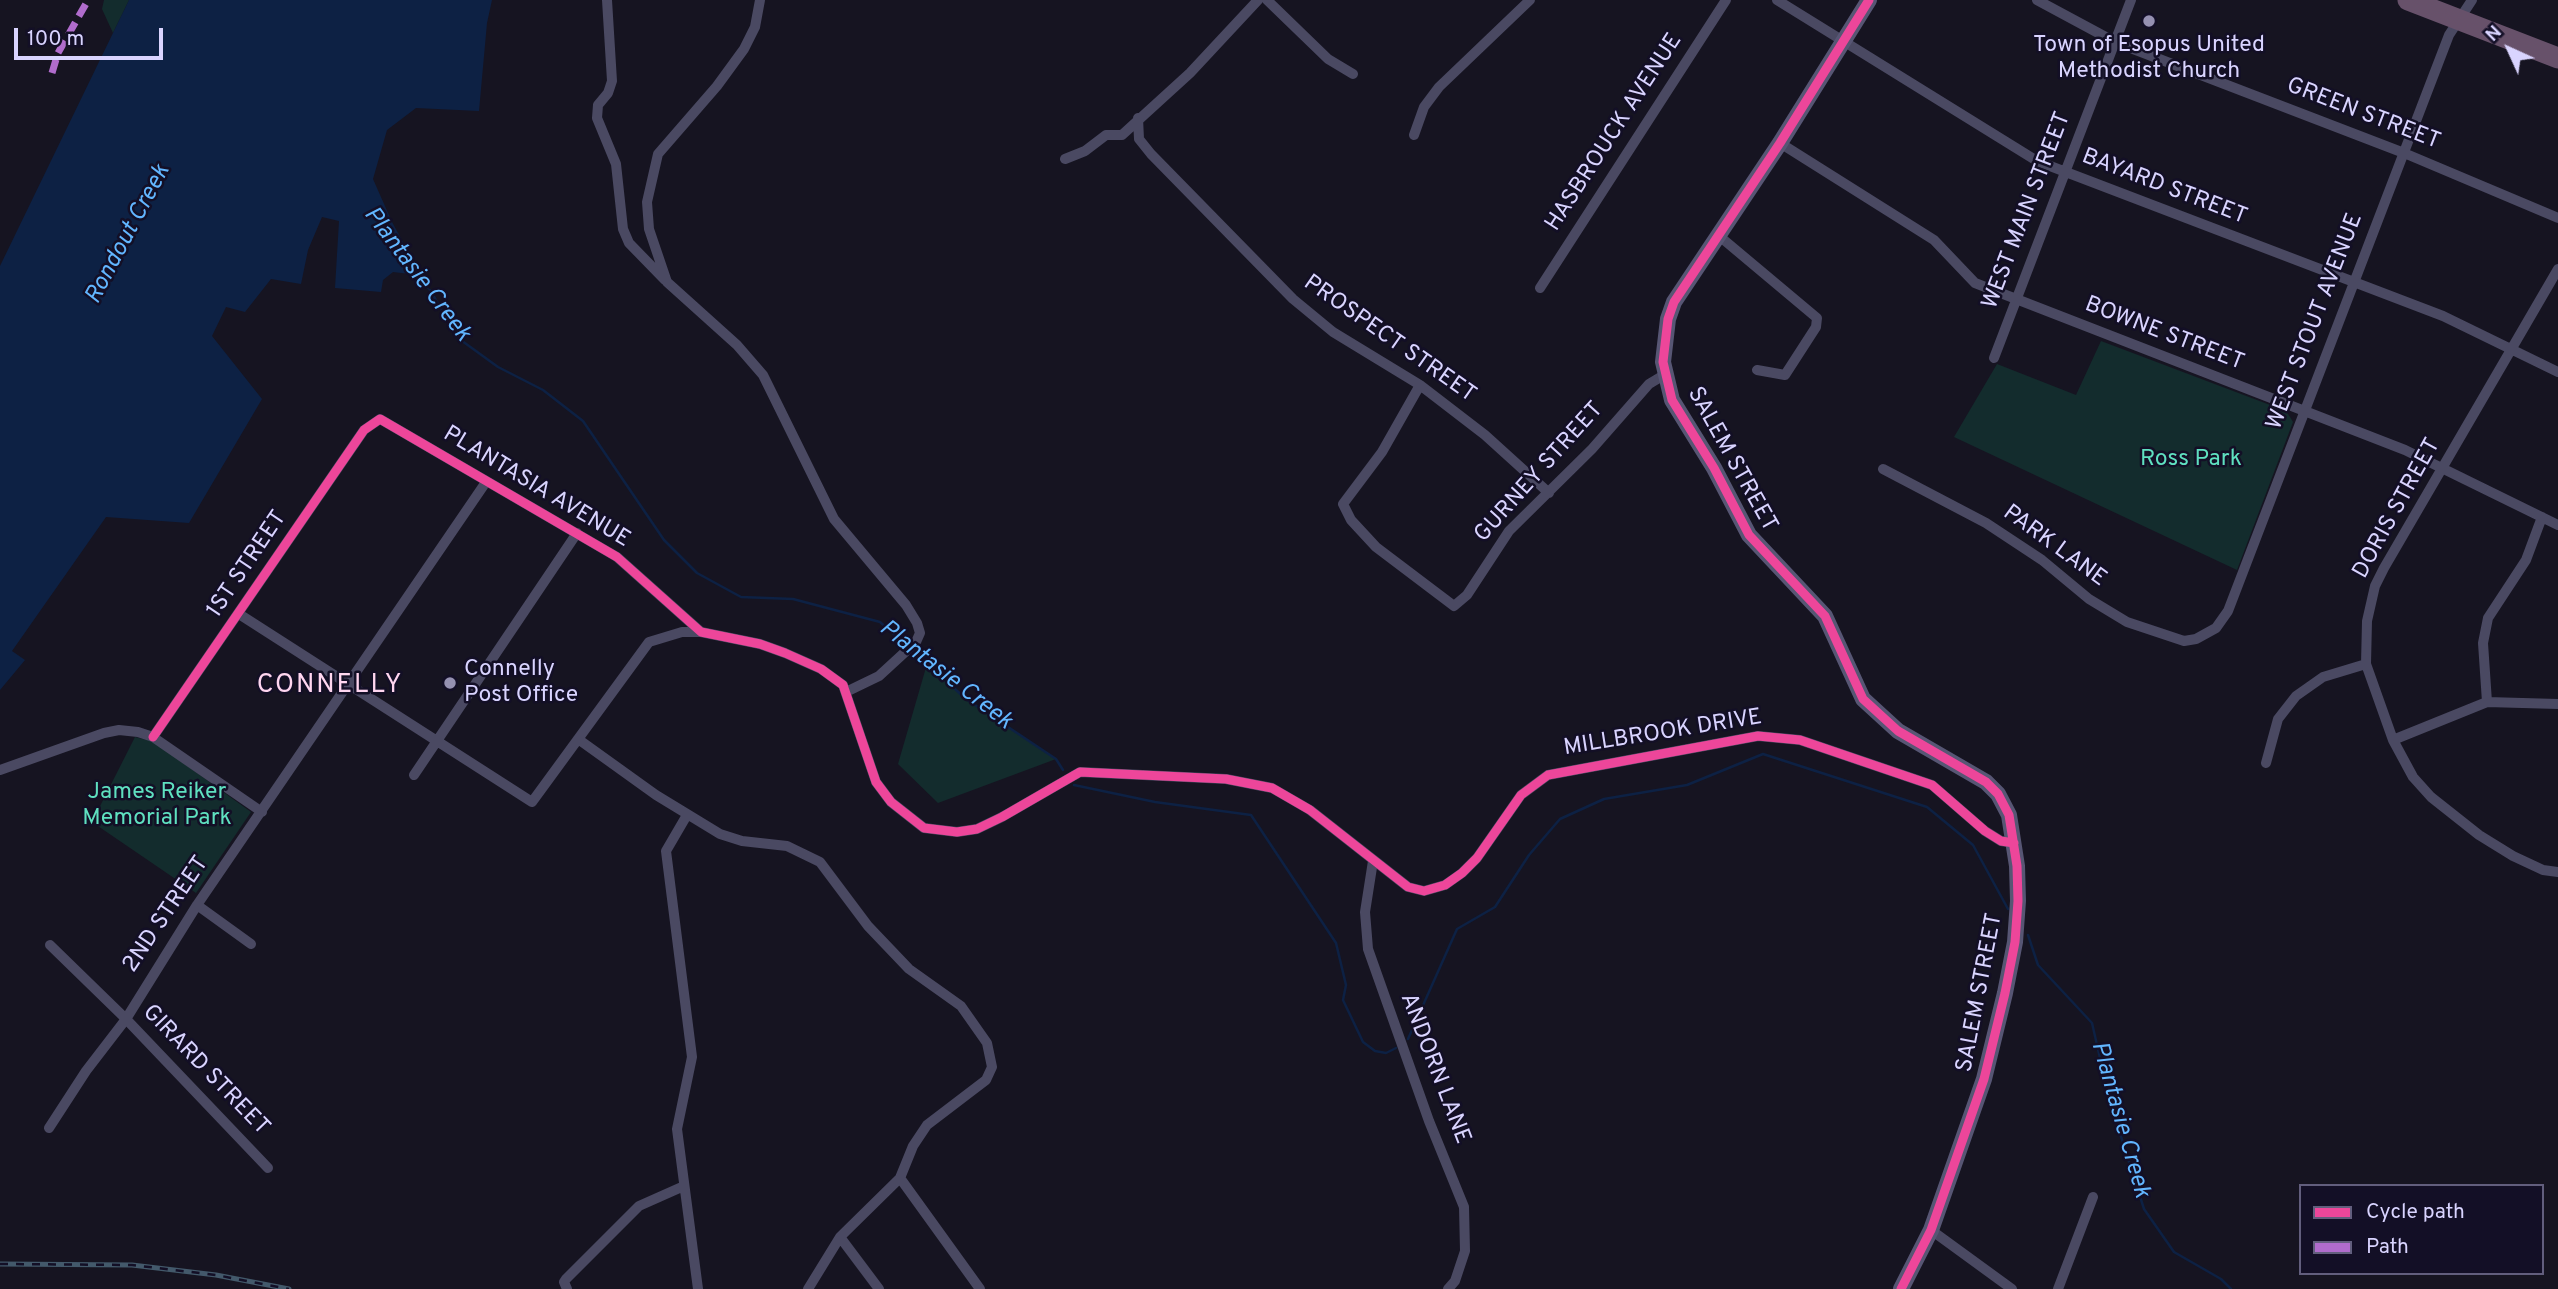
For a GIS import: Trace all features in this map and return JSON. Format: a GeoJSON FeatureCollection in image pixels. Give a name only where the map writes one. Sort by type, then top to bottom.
{"type":"FeatureCollection","features":[{"type":"Feature","properties":{"kind":"highway"},"geometry":{"type":"LineString","coordinates":[[2408,0],[2558,58]]}},
{"type":"Feature","properties":{"kind":"street"},"geometry":{"type":"LineString","coordinates":[[239,614],[438,739],[532,802],[649,642],[682,632],[701,632],[760,644],[821,669],[848,691],[879,676],[916,642],[920,633],[917,623],[906,605],[834,519],[763,375],[737,345],[667,282],[629,243],[623,229],[616,164],[597,118],[598,105],[608,93],[612,80],[607,0]]}},
{"type":"Feature","properties":{"kind":"street"},"geometry":{"type":"LineString","coordinates":[[667,282],[653,245],[647,202],[658,154],[717,86],[744,49],[755,27],[760,0]]}},
{"type":"Feature","properties":{"kind":"street"},"geometry":{"type":"LineString","coordinates":[[1065,159],[1085,151],[1106,135],[1122,135],[1190,73],[1258,0]]}},
{"type":"Feature","properties":{"kind":"street"},"geometry":{"type":"LineString","coordinates":[[1267,0],[1328,59],[1353,74]]}},
{"type":"Feature","properties":{"kind":"street"},"geometry":{"type":"LineString","coordinates":[[1414,135],[1424,107],[1439,87],[1530,0]]}},
{"type":"Feature","properties":{"kind":"street","name":"HASBROUCK AVENUE"},"geometry":{"type":"LineString","coordinates":[[1539,288],[1726,0]]}},
{"type":"Feature","properties":{"kind":"street","name":"BAYARD STREET"},"geometry":{"type":"LineString","coordinates":[[1777,0],[1996,138],[2064,172],[2443,316],[2558,372]]}},
{"type":"Feature","properties":{"kind":"street","name":"SALEM STREET"},"geometry":{"type":"LineString","coordinates":[[1869,0],[1780,143],[1685,284],[1668,319],[1663,345],[1664,375],[1672,400],[1714,468],[1749,535],[1825,616],[1863,699],[1899,731],[1986,782],[2004,805],[2014,843],[2018,883],[2017,928],[2005,993],[1984,1079],[1931,1230],[1901,1289]]}},
{"type":"Feature","properties":{"kind":"street","name":"GREEN STREET"},"geometry":{"type":"LineString","coordinates":[[2037,0],[2115,42],[2404,153],[2558,218]]}},
{"type":"Feature","properties":{"kind":"street","name":"WEST MAIN STREET"},"geometry":{"type":"LineString","coordinates":[[1994,358],[2131,0]]}},
{"type":"Feature","properties":{"kind":"street","name":"WEST STOUT AVENUE"},"geometry":{"type":"LineString","coordinates":[[2204,635],[2216,628],[2228,611],[2449,34],[2472,0]]}},
{"type":"Feature","properties":{"kind":"street","name":"PROSPECT STREET"},"geometry":{"type":"LineString","coordinates":[[1138,118],[1139,139],[1145,146],[1250,258],[1319,322],[1420,385],[1485,435],[1549,493]]}},
{"type":"Feature","properties":{"kind":"street","name":"BOWNE STREET"},"geometry":{"type":"LineString","coordinates":[[1780,143],[1934,240],[1975,283],[2405,450],[2558,525]]}},
{"type":"Feature","properties":{"kind":"street"},"geometry":{"type":"LineString","coordinates":[[1718,235],[1816,318],[1816,327],[1785,375],[1757,370]]}},
{"type":"Feature","properties":{"kind":"street","name":"DORIS STREET"},"geometry":{"type":"LineString","coordinates":[[2558,269],[2375,586],[2367,621],[2366,664],[2393,740],[2413,777],[2449,813],[2513,856],[2543,870],[2558,872]]}},
{"type":"Feature","properties":{"kind":"street","name":"GURNEY STREET"},"geometry":{"type":"LineString","coordinates":[[1420,385],[1382,452],[1344,500],[1344,508],[1376,547],[1454,606],[1467,595],[1509,531],[1549,493],[1649,384],[1664,375]]}},
{"type":"Feature","properties":{"kind":"street","name":"PLANTASIA AVENUE"},"geometry":{"type":"LineString","coordinates":[[380,419],[617,557],[701,632]]}},
{"type":"Feature","properties":{"kind":"street","name":"1ST STREET"},"geometry":{"type":"LineString","coordinates":[[153,737],[365,430],[380,419]]}},
{"type":"Feature","properties":{"kind":"street","name":"PARK LANE"},"geometry":{"type":"LineString","coordinates":[[1883,469],[1986,523],[2042,560],[2089,598],[2127,622],[2184,641],[2204,635]]}},
{"type":"Feature","properties":{"kind":"street","name":"2ND STREET"},"geometry":{"type":"LineString","coordinates":[[49,1128],[86,1071],[126,1018],[197,905],[486,482]]}},
{"type":"Feature","properties":{"kind":"street"},"geometry":{"type":"LineString","coordinates":[[2487,702],[2484,631],[2496,603],[2526,560],[2542,517]]}},
{"type":"Feature","properties":{"kind":"street"},"geometry":{"type":"LineString","coordinates":[[414,775],[577,533]]}},
{"type":"Feature","properties":{"kind":"street"},"geometry":{"type":"LineString","coordinates":[[2266,764],[2278,719],[2296,696],[2323,677],[2366,664]]}},
{"type":"Feature","properties":{"kind":"street","name":"MILLBROOK DRIVE"},"geometry":{"type":"LineString","coordinates":[[848,691],[876,782],[891,802],[925,828],[957,832],[976,829],[1080,772],[1226,779],[1272,788],[1310,810],[1416,891],[1435,889],[1445,886],[1477,858],[1521,795],[1548,775],[1758,736],[1800,740],[1932,785],[1985,831],[2001,841],[2014,843]]}},
{"type":"Feature","properties":{"kind":"street"},"geometry":{"type":"LineString","coordinates":[[2393,740],[2487,702],[2558,704]]}},
{"type":"Feature","properties":{"kind":"street"},"geometry":{"type":"LineString","coordinates":[[0,770],[120,730],[153,737],[262,812]]}},
{"type":"Feature","properties":{"kind":"street"},"geometry":{"type":"LineString","coordinates":[[578,739],[687,815],[731,837],[787,846],[811,855],[830,872],[868,926],[895,956],[961,1006],[978,1027],[992,1058],[986,1080],[927,1125],[913,1146],[900,1178],[840,1237],[808,1289]]}},
{"type":"Feature","properties":{"kind":"street"},"geometry":{"type":"LineString","coordinates":[[687,815],[666,851],[692,1057],[677,1129],[698,1289]]}},
{"type":"Feature","properties":{"kind":"street","name":"ANDORN LANE"},"geometry":{"type":"LineString","coordinates":[[1373,860],[1364,912],[1368,949],[1429,1121],[1464,1207],[1465,1251],[1462,1264],[1448,1289]]}},
{"type":"Feature","properties":{"kind":"street"},"geometry":{"type":"LineString","coordinates":[[197,905],[251,944]]}},
{"type":"Feature","properties":{"kind":"street","name":"GIRARD STREET"},"geometry":{"type":"LineString","coordinates":[[50,945],[126,1018],[268,1168]]}},
{"type":"Feature","properties":{"kind":"street"},"geometry":{"type":"LineString","coordinates":[[900,1178],[980,1289]]}},
{"type":"Feature","properties":{"kind":"street"},"geometry":{"type":"LineString","coordinates":[[567,1289],[566,1279],[639,1206],[684,1186]]}},
{"type":"Feature","properties":{"kind":"street"},"geometry":{"type":"LineString","coordinates":[[2059,1289],[2093,1196]]}},
{"type":"Feature","properties":{"kind":"street"},"geometry":{"type":"LineString","coordinates":[[1931,1230],[2011,1289]]}},
{"type":"Feature","properties":{"kind":"street"},"geometry":{"type":"LineString","coordinates":[[840,1237],[879,1289]]}},
{"type":"Feature","properties":{"kind":"green space"},"geometry":{"type":"Polygon","coordinates":[[[104,0],[129,0],[113,33],[102,9],[104,0]]]}},
{"type":"Feature","properties":{"kind":"green space","name":"Ross Park"},"geometry":{"type":"Polygon","coordinates":[[[2101,341],[2286,411],[2293,422],[2237,570],[1954,437],[1997,364],[2076,395],[2101,341]]]}},
{"type":"Feature","properties":{"kind":"green space"},"geometry":{"type":"Polygon","coordinates":[[[927,664],[966,699],[1056,759],[938,803],[898,764],[927,664]]]}},
{"type":"Feature","properties":{"kind":"green space","name":"James Reiker Memorial Park"},"geometry":{"type":"Polygon","coordinates":[[[135,737],[154,742],[251,812],[196,893],[92,822],[135,737]]]}},
{"type":"Feature","properties":{"kind":"water","name":"Rondout Creek"},"geometry":{"type":"Polygon","coordinates":[[[129,0],[492,0],[487,23],[479,111],[416,108],[387,130],[373,179],[392,222],[430,291],[410,274],[393,272],[383,280],[381,292],[335,288],[339,221],[322,217],[308,250],[301,284],[271,279],[245,312],[226,307],[212,336],[262,399],[189,523],[106,517],[12,651],[25,660],[0,690],[0,266],[129,0]]]}},
{"type":"Feature","properties":{"kind":"waterway","name":"Plantasie Creek"},"geometry":{"type":"LineString","coordinates":[[430,290],[458,338],[498,367],[543,390],[583,421],[664,540],[697,573],[741,597],[793,599],[880,622],[908,647]]}},
{"type":"Feature","properties":{"kind":"waterway","name":"Plantasie Creek"},"geometry":{"type":"LineString","coordinates":[[913,651],[966,699],[1056,759],[1063,770]]}},
{"type":"Feature","properties":{"kind":"waterway","name":"Plantasie Creek"},"geometry":{"type":"LineString","coordinates":[[1408,1039],[1457,929],[1495,907],[1529,855],[1560,819],[1604,799],[1687,785],[1763,754],[1927,807],[1973,845],[2008,909]]}},
{"type":"Feature","properties":{"kind":"waterway","name":"Plantasie Creek"},"geometry":{"type":"LineString","coordinates":[[1074,785],[1155,802],[1251,815],[1336,943],[1346,985],[1343,1000],[1363,1042],[1375,1051],[1386,1053],[1396,1048]]}},
{"type":"Feature","properties":{"kind":"waterway","name":"Plantasie Creek"},"geometry":{"type":"LineString","coordinates":[[2028,935],[2038,965],[2092,1023],[2110,1102],[2144,1209],[2174,1252],[2221,1279],[2231,1289]]}},
{"type":"Feature","properties":{"kind":"railway"},"geometry":{"type":"LineString","coordinates":[[0,1264],[132,1265],[216,1275],[289,1289]]}},
{"type":"Feature","properties":{"kind":"marked path"},"geometry":{"type":"LineString","coordinates":[[52,73],[58,53],[88,0]]}},
{"type":"Feature","properties":{"kind":"cycle path"},"geometry":{"type":"LineString","coordinates":[[1869,0],[1780,143],[1674,302],[1668,319],[1663,362],[1672,400],[1714,468],[1749,535],[1825,616],[1863,699],[1898,731],[1986,782],[1998,794],[2009,815],[2017,866],[2018,901],[2015,942],[2005,993],[1984,1079],[1931,1230],[1901,1289]]}},
{"type":"Feature","properties":{"kind":"cycle path"},"geometry":{"type":"LineString","coordinates":[[153,737],[364,430],[380,419],[617,557],[701,632],[760,644],[785,653],[821,669],[843,685],[876,782],[891,802],[924,828],[957,832],[977,829],[1080,772],[1226,779],[1272,788],[1310,810],[1408,887],[1424,891],[1445,885],[1462,873],[1477,858],[1521,795],[1548,775],[1758,736],[1800,740],[1932,785],[1985,831],[2001,841],[2014,843]]}},
{"type":"Feature","properties":{"kind":"place","name":"Town of Esopus United Methodist Church"},"geometry":{"type":"Point","coordinates":[2149,21]}},
{"type":"Feature","properties":{"kind":"place","name":"Connelly Post Office"},"geometry":{"type":"Point","coordinates":[450,683]}},
{"type":"Feature","properties":{"kind":"district","name":"CONNELLY"},"geometry":{"type":"Point","coordinates":[330,687]}}]}
